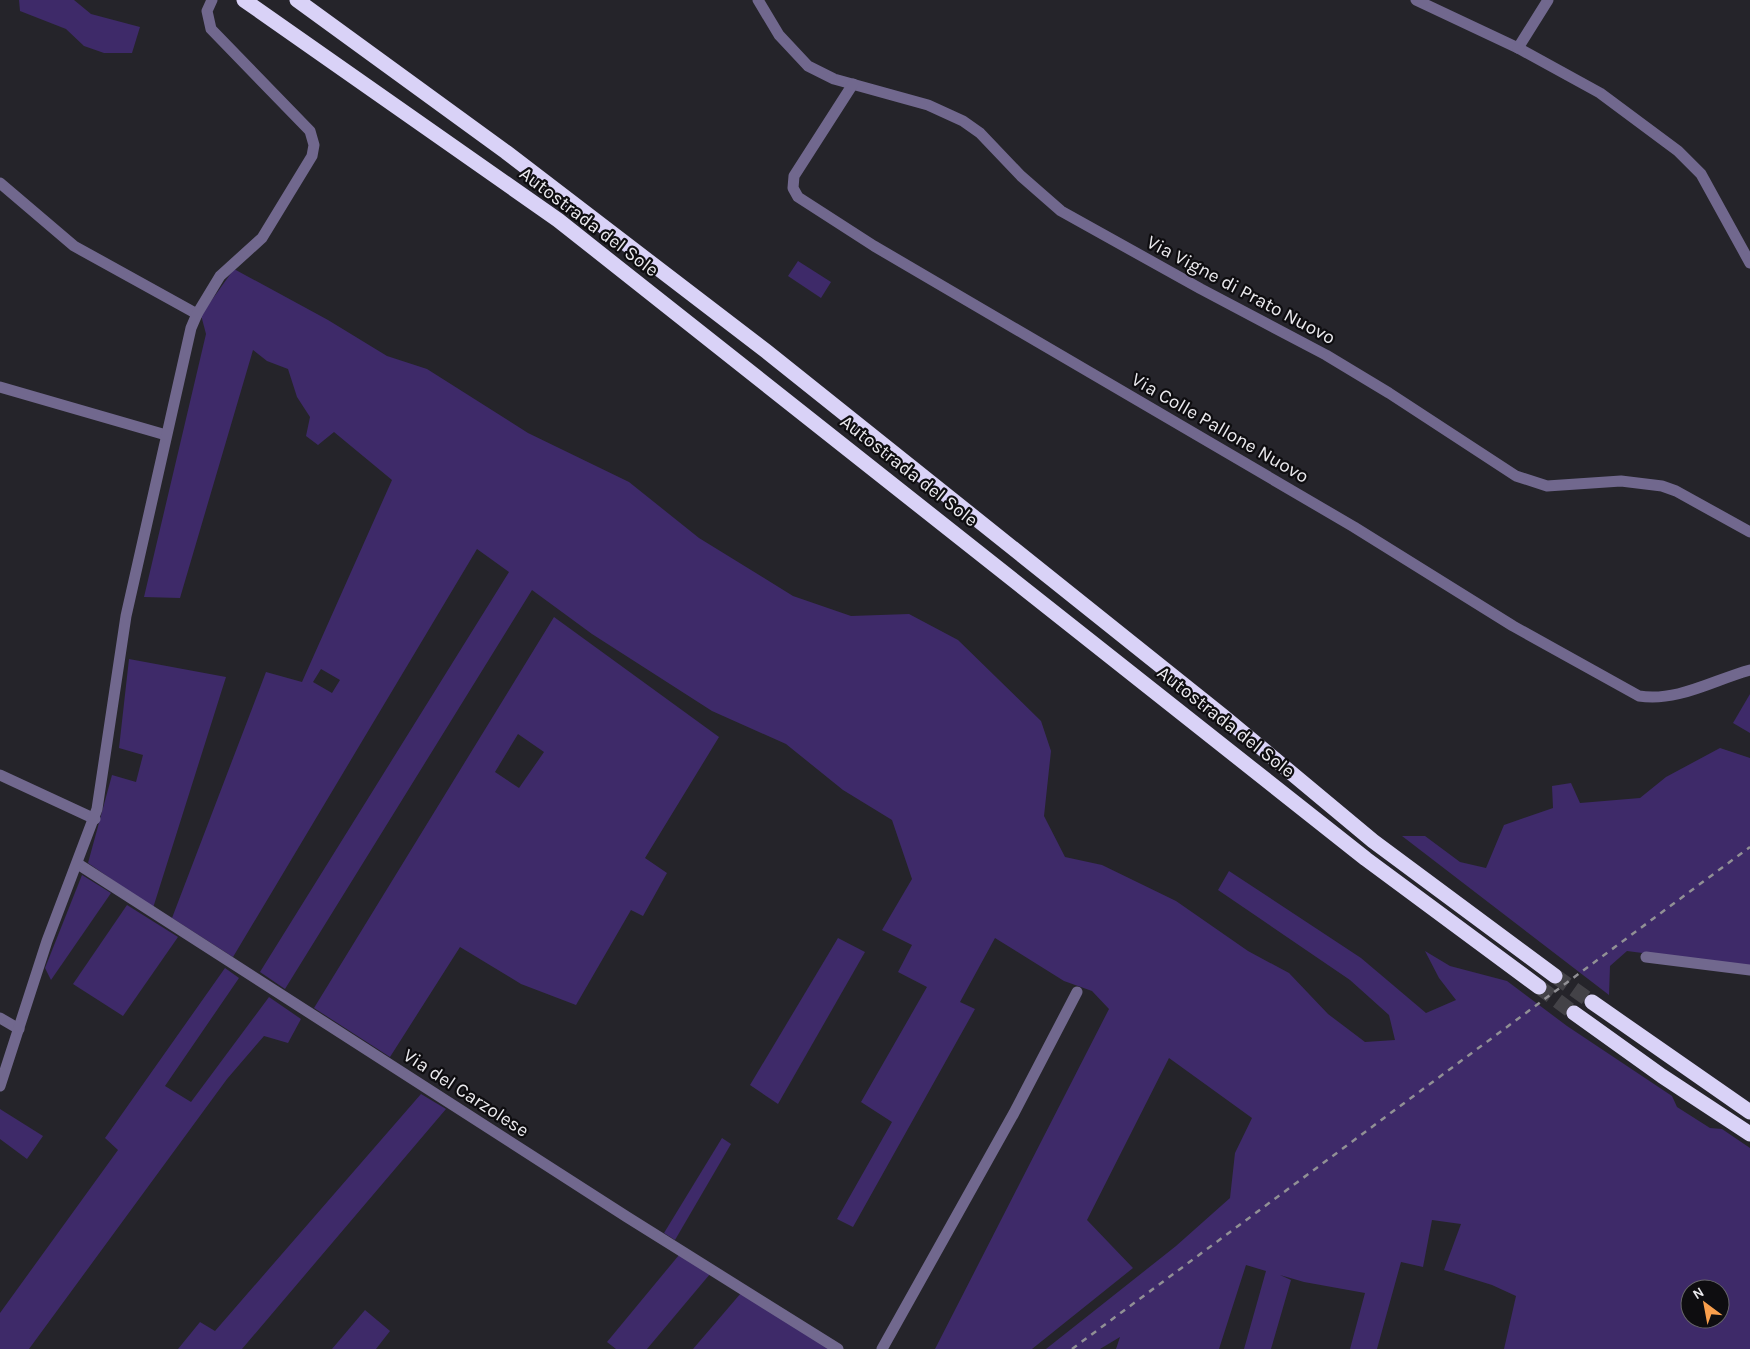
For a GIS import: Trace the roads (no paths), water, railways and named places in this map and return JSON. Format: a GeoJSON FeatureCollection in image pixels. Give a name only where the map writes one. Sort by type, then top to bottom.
{"type":"FeatureCollection","features":[{"type":"Feature","properties":{"kind":"highway","name":"Autostrada del Sole"},"geometry":{"type":"LineString","coordinates":[[244,0],[558,220],[1366,859],[1539,987]]}},
{"type":"Feature","properties":{"kind":"highway","name":"Autostrada del Sole"},"geometry":{"type":"LineString","coordinates":[[297,0],[506,152],[758,345],[1223,716],[1373,841],[1555,976]]}},
{"type":"Feature","properties":{"kind":"highway"},"geometry":{"type":"LineString","coordinates":[[1592,1002],[1750,1112]]}},
{"type":"Feature","properties":{"kind":"highway"},"geometry":{"type":"LineString","coordinates":[[1574,1013],[1662,1076],[1750,1134]]}},
{"type":"Feature","properties":{"kind":"street","name":"Via Vigne di Prato Nuovo"},"geometry":{"type":"LineString","coordinates":[[758,0],[779,35],[800,60],[825,75],[903,96],[963,121],[980,133],[1036,190],[1061,211],[1201,290],[1326,355],[1389,393],[1516,476],[1547,486],[1621,481],[1662,486],[1676,491],[1750,532]]}},
{"type":"Feature","properties":{"kind":"street"},"geometry":{"type":"LineString","coordinates":[[1416,0],[1518,48],[1613,101],[1691,162],[1718,201],[1750,262]]}},
{"type":"Feature","properties":{"kind":"street"},"geometry":{"type":"LineString","coordinates":[[1518,48],[1548,0]]}},
{"type":"Feature","properties":{"kind":"street"},"geometry":{"type":"LineString","coordinates":[[0,1086],[47,941],[94,819],[108,745],[126,616],[186,346],[197,314],[220,276],[262,238],[308,165],[314,144],[310,131],[216,37],[207,20],[211,1]]}},
{"type":"Feature","properties":{"kind":"street","name":"Via Colle Pallone Nuovo"},"geometry":{"type":"LineString","coordinates":[[853,84],[794,176],[793,188],[798,197],[874,246],[1354,527],[1513,626],[1639,696],[1658,698],[1676,696],[1750,670]]}},
{"type":"Feature","properties":{"kind":"street"},"geometry":{"type":"LineString","coordinates":[[0,183],[74,246],[197,314]]}},
{"type":"Feature","properties":{"kind":"street"},"geometry":{"type":"LineString","coordinates":[[0,387],[166,435]]}},
{"type":"Feature","properties":{"kind":"street"},"geometry":{"type":"LineString","coordinates":[[0,775],[94,819]]}},
{"type":"Feature","properties":{"kind":"street","name":"Via del Carzolese"},"geometry":{"type":"LineString","coordinates":[[78,864],[612,1208],[838,1349]]}},
{"type":"Feature","properties":{"kind":"street"},"geometry":{"type":"LineString","coordinates":[[1646,957],[1750,970]]}},
{"type":"Feature","properties":{"kind":"street"},"geometry":{"type":"LineString","coordinates":[[882,1349],[1009,1122],[1077,992]]}},
{"type":"Feature","properties":{"kind":"street"},"geometry":{"type":"LineString","coordinates":[[0,1018],[19,1029]]}},
{"type":"Feature","properties":{"kind":"tunnel"},"geometry":{"type":"LineString","coordinates":[[1555,976],[1592,1002]]}},
{"type":"Feature","properties":{"kind":"tunnel"},"geometry":{"type":"LineString","coordinates":[[1539,987],[1574,1013]]}},
{"type":"Feature","properties":{"kind":"railway"},"geometry":{"type":"LineString","coordinates":[[1072,1349],[1750,847]]}}]}
